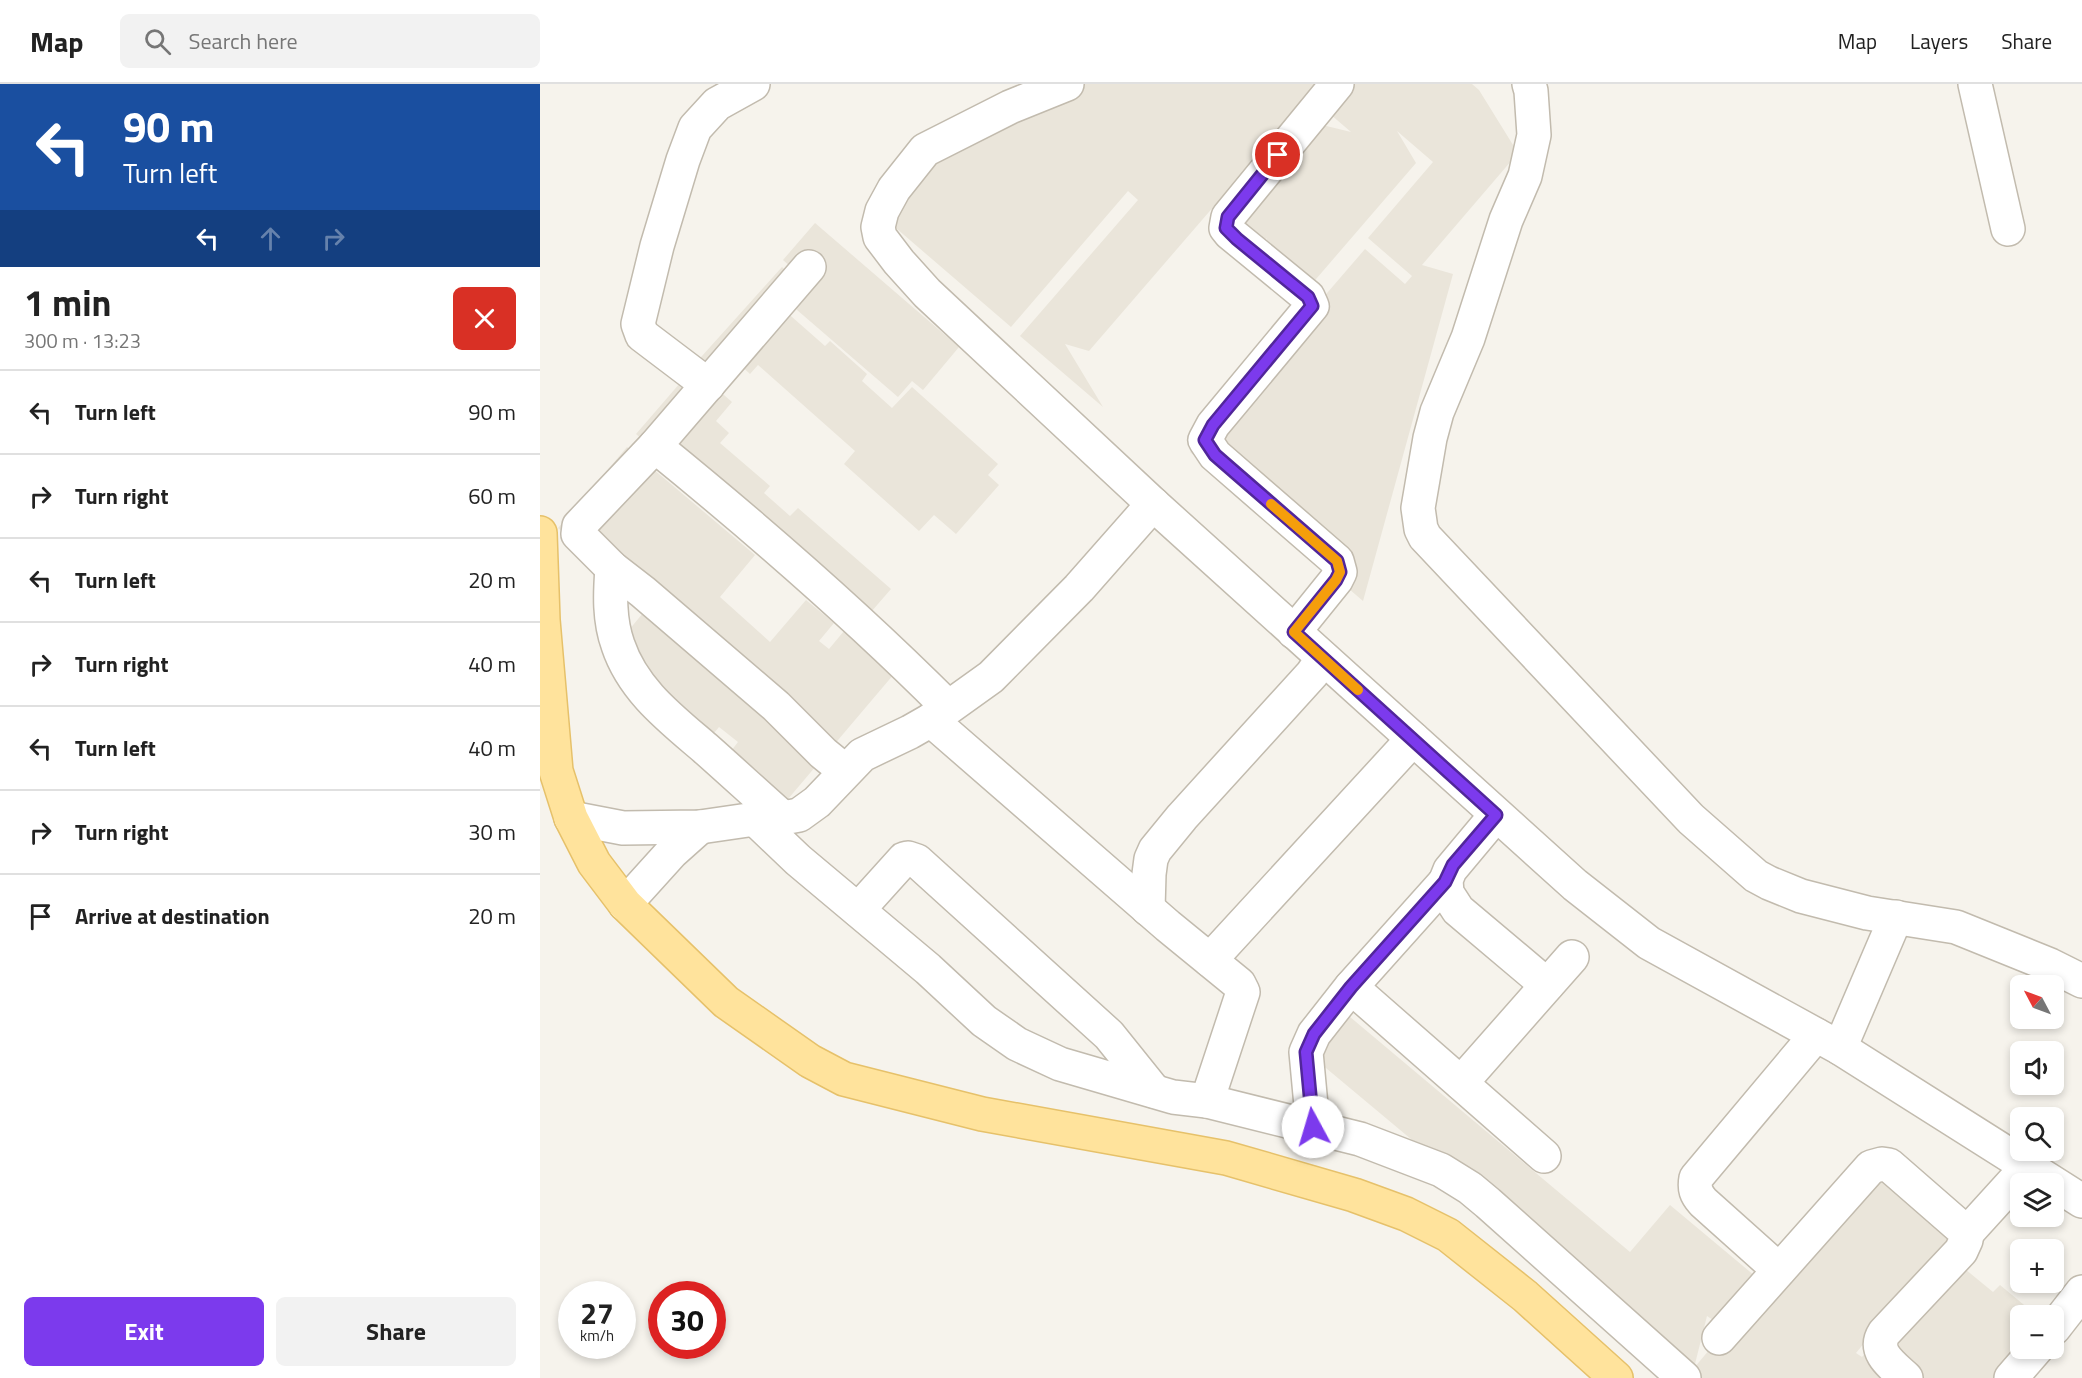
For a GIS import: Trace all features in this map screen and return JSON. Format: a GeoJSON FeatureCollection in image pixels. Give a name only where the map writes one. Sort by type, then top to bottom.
{"type":"FeatureCollection","features":[{"type":"Feature","properties":{"kind":"main road"},"geometry":{"type":"LineString","coordinates":[[540,533],[543,620],[556,771],[571,818],[594,863],[626,904],[726,1002],[810,1061],[844,1079],[982,1114],[1226,1158],[1353,1195],[1406,1214],[1448,1235],[1525,1296],[1616,1378]]}},
{"type":"Feature","properties":{"kind":"street"},"geometry":{"type":"LineString","coordinates":[[708,385],[642,335],[638,324],[660,236],[695,128],[717,104],[753,84]]}},
{"type":"Feature","properties":{"kind":"street"},"geometry":{"type":"LineString","coordinates":[[1067,84],[1010,107],[925,150],[894,189],[882,211],[878,227],[880,237],[899,262],[927,292],[1153,504],[1575,885],[1649,943],[1828,1042],[2082,1201]]}},
{"type":"Feature","properties":{"kind":"street"},"geometry":{"type":"LineString","coordinates":[[1294,632],[1336,580],[1340,572],[1337,561],[1215,455],[1205,440],[1213,425],[1312,306],[1308,297],[1230,233],[1226,228],[1228,217],[1337,84]]}},
{"type":"Feature","properties":{"kind":"street"},"geometry":{"type":"LineString","coordinates":[[1528,84],[1532,91],[1533,135],[1525,176],[1506,220],[1468,338],[1437,412],[1430,438],[1418,508],[1421,529],[1438,552],[1691,819],[1742,864],[1769,883],[1801,896],[1867,913],[1956,927],[2050,965],[2082,981]]}},
{"type":"Feature","properties":{"kind":"street"},"geometry":{"type":"LineString","coordinates":[[1975,84],[2008,229]]}},
{"type":"Feature","properties":{"kind":"street"},"geometry":{"type":"LineString","coordinates":[[809,267],[655,446],[577,530],[580,537],[612,568],[731,668],[845,771]]}},
{"type":"Feature","properties":{"kind":"street"},"geometry":{"type":"LineString","coordinates":[[655,446],[788,559],[913,672],[940,713],[1148,909],[1239,984],[1243,992],[1207,1101]]}},
{"type":"Feature","properties":{"kind":"street"},"geometry":{"type":"LineString","coordinates":[[571,818],[623,828],[700,827],[800,814],[817,802],[862,754],[910,732],[991,676],[1079,588],[1153,504]]}},
{"type":"Feature","properties":{"kind":"street"},"geometry":{"type":"LineString","coordinates":[[612,568],[610,596],[612,625],[618,646],[630,672],[653,703],[769,818],[798,860],[928,969],[984,1021],[1017,1044],[1060,1064],[1173,1097],[1207,1101],[1360,1139],[1441,1170],[1470,1188],[1684,1378]]}},
{"type":"Feature","properties":{"kind":"street"},"geometry":{"type":"LineString","coordinates":[[1148,909],[1149,874],[1155,850],[1182,816],[1312,674],[1323,658]]}},
{"type":"Feature","properties":{"kind":"street"},"geometry":{"type":"LineString","coordinates":[[1210,960],[1413,739]]}},
{"type":"Feature","properties":{"kind":"street"},"geometry":{"type":"LineString","coordinates":[[1313,1127],[1306,1052],[1314,1034],[1351,987],[1445,882],[1453,865],[1496,815]]}},
{"type":"Feature","properties":{"kind":"street"},"geometry":{"type":"LineString","coordinates":[[626,904],[672,852],[700,827]]}},
{"type":"Feature","properties":{"kind":"street"},"geometry":{"type":"LineString","coordinates":[[858,910],[904,859],[917,861],[1109,1035],[1154,1091]]}},
{"type":"Feature","properties":{"kind":"street"},"geometry":{"type":"LineString","coordinates":[[1445,882],[1450,901],[1458,910],[1547,985]]}},
{"type":"Feature","properties":{"kind":"street"},"geometry":{"type":"LineString","coordinates":[[1779,1270],[1703,1202],[1696,1193],[1696,1178],[1828,1042],[1896,917]]}},
{"type":"Feature","properties":{"kind":"street"},"geometry":{"type":"LineString","coordinates":[[1461,1083],[1572,957]]}},
{"type":"Feature","properties":{"kind":"street"},"geometry":{"type":"LineString","coordinates":[[1351,987],[1544,1156]]}},
{"type":"Feature","properties":{"kind":"street"},"geometry":{"type":"LineString","coordinates":[[1719,1338],[1871,1167],[1889,1165],[1967,1233]]}},
{"type":"Feature","properties":{"kind":"street"},"geometry":{"type":"LineString","coordinates":[[1906,1378],[1885,1358],[1880,1348],[1880,1339],[1961,1251],[1967,1233],[2027,1167]]}},
{"type":"Feature","properties":{"kind":"street"},"geometry":{"type":"LineString","coordinates":[[2064,1315],[2082,1292]]}},
{"type":"Feature","properties":{"kind":"shaded area"},"geometry":{"type":"Polygon","coordinates":[[[1069,84],[1472,84],[1479,90],[1518,153],[1422,265],[1453,274],[1363,601],[1190,452],[1365,249],[1405,284],[1412,276],[1368,238],[1433,162],[1397,131],[1416,163],[1298,300],[1259,267],[1267,238],[1246,261],[1211,231],[1306,121],[1351,132],[1309,96],[1089,351],[1065,344],[1103,407],[1020,336],[1138,200],[1128,191],[1011,327],[868,204],[1069,84]]]}},
{"type":"Feature","properties":{"kind":"shaded area"},"geometry":{"type":"Polygon","coordinates":[[[815,223],[959,347],[923,390],[912,381],[898,397],[782,297],[800,275],[783,260],[815,223]]]}},
{"type":"Feature","properties":{"kind":"shaded area"},"geometry":{"type":"Polygon","coordinates":[[[782,267],[795,279],[775,302],[825,346],[830,341],[867,374],[862,381],[892,408],[912,387],[998,464],[988,475],[999,485],[956,534],[934,515],[919,531],[844,464],[855,451],[758,365],[750,374],[737,362],[693,366],[782,267]]]}},
{"type":"Feature","properties":{"kind":"shaded area"},"geometry":{"type":"Polygon","coordinates":[[[693,368],[732,402],[716,421],[729,433],[720,443],[770,486],[764,493],[790,516],[798,508],[891,589],[858,627],[636,434],[693,368]]]}},
{"type":"Feature","properties":{"kind":"shaded area"},"geometry":{"type":"Polygon","coordinates":[[[627,447],[755,555],[720,597],[770,642],[806,600],[834,623],[819,641],[829,649],[844,631],[894,674],[777,812],[721,764],[738,742],[719,727],[701,749],[606,658],[643,613],[738,681],[558,528],[627,447]]]}},
{"type":"Feature","properties":{"kind":"shaded area"},"geometry":{"type":"Polygon","coordinates":[[[1337,1006],[1630,1252],[1670,1205],[1755,1276],[1716,1322],[1707,1316],[1694,1368],[1866,1163],[1953,1236],[1856,1353],[1862,1357],[1946,1258],[1954,1260],[1993,1292],[2000,1285],[2024,1305],[2010,1305],[2010,1359],[1995,1378],[1681,1378],[1460,1180],[1302,1048],[1337,1006]]]}},
{"type":"Feature","properties":{"kind":"slow traffic"},"geometry":{"type":"LineString","coordinates":[[1271,504],[1337,561],[1340,572],[1336,580],[1294,632],[1358,690]]}},
{"type":"Feature","properties":{"kind":"route"},"geometry":{"type":"LineString","coordinates":[[1278,155],[1228,217],[1226,228],[1308,297],[1312,306],[1213,425],[1205,440],[1215,455],[1337,561],[1340,572],[1336,580],[1294,632],[1496,815],[1453,865],[1445,882],[1332,1009],[1314,1034],[1306,1052],[1313,1127]]}}]}
